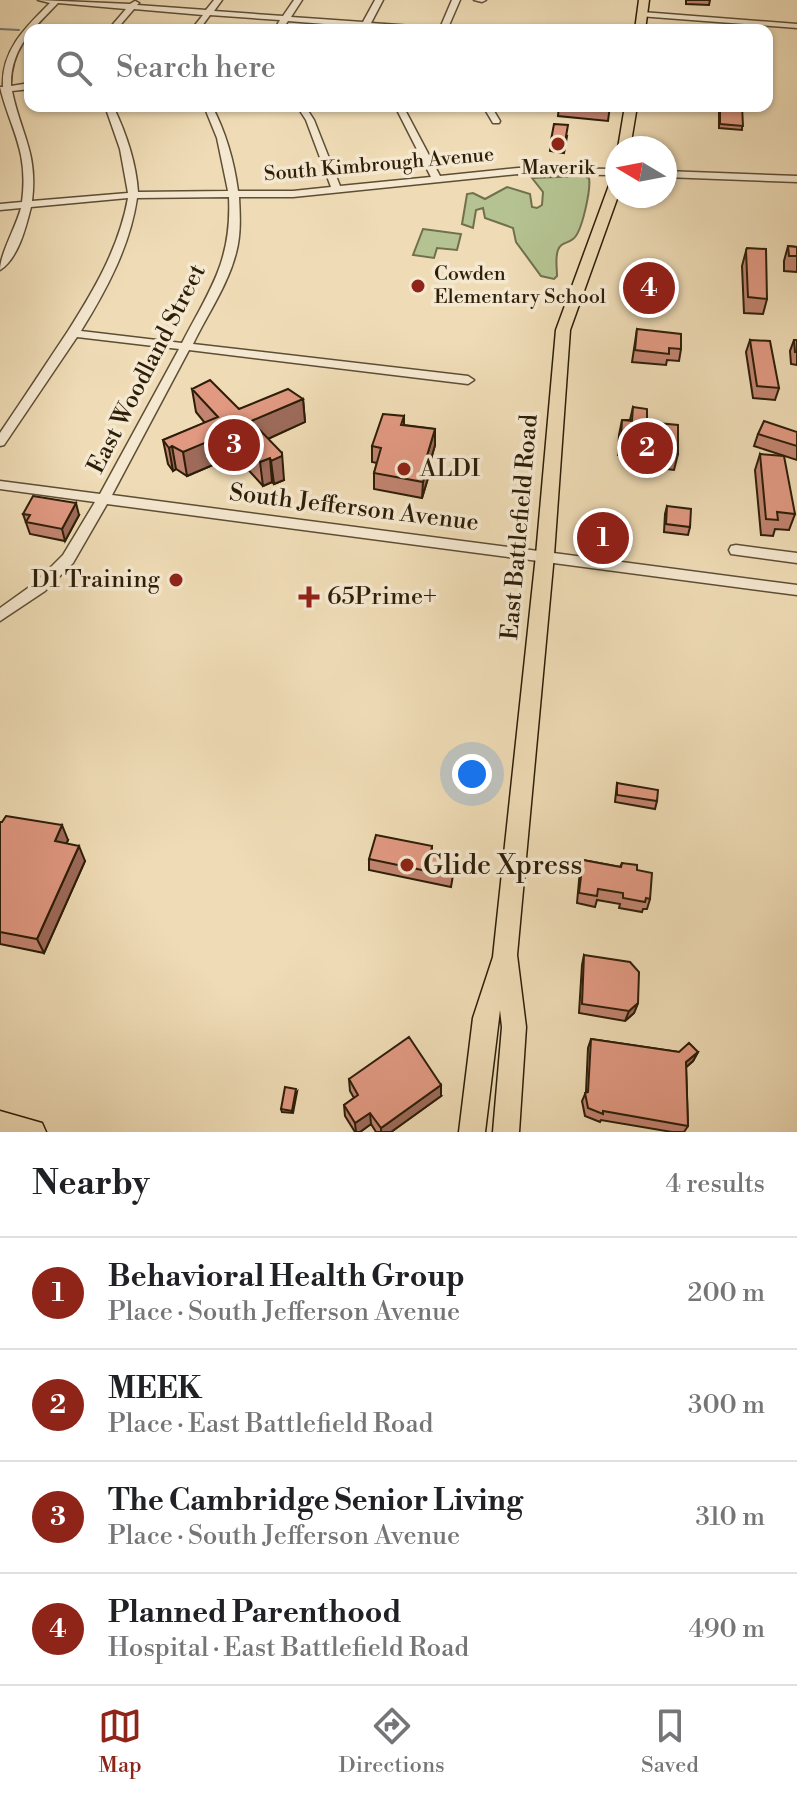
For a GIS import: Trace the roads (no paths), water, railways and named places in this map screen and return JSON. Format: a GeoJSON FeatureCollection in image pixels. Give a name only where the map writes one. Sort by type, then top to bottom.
{"type":"FeatureCollection","features":[{"type":"Feature","properties":{"kind":"main road"},"geometry":{"type":"LineString","coordinates":[[641,24],[644,0]]}},
{"type":"Feature","properties":{"kind":"main road"},"geometry":{"type":"LineString","coordinates":[[626,136],[630,112]]}},
{"type":"Feature","properties":{"kind":"main road","name":"East Battlefield Road"},"geometry":{"type":"LineString","coordinates":[[505,955],[545,555],[563,330],[607,208]]}},
{"type":"Feature","properties":{"kind":"main road"},"geometry":{"type":"LineString","coordinates":[[472,1132],[485,1018],[505,955]]}},
{"type":"Feature","properties":{"kind":"main road"},"geometry":{"type":"LineString","coordinates":[[505,955],[514,1027],[506,1132]]}},
{"type":"Feature","properties":{"kind":"main road"},"geometry":{"type":"LineString","coordinates":[[0,1124],[33,1132]]}},
{"type":"Feature","properties":{"kind":"street"},"geometry":{"type":"LineString","coordinates":[[42,0],[134,3],[339,24]]}},
{"type":"Feature","properties":{"kind":"street"},"geometry":{"type":"LineString","coordinates":[[36,24],[56,0]]}},
{"type":"Feature","properties":{"kind":"street"},"geometry":{"type":"LineString","coordinates":[[200,24],[218,0]]}},
{"type":"Feature","properties":{"kind":"street"},"geometry":{"type":"LineString","coordinates":[[282,24],[298,0]]}},
{"type":"Feature","properties":{"kind":"street"},"geometry":{"type":"LineString","coordinates":[[367,24],[379,0]]}},
{"type":"Feature","properties":{"kind":"street"},"geometry":{"type":"LineString","coordinates":[[443,24],[456,0]]}},
{"type":"Feature","properties":{"kind":"street"},"geometry":{"type":"LineString","coordinates":[[117,24],[134,3]]}},
{"type":"Feature","properties":{"kind":"street"},"geometry":{"type":"LineString","coordinates":[[642,14],[771,24]]}},
{"type":"Feature","properties":{"kind":"street"},"geometry":{"type":"LineString","coordinates":[[773,24],[797,26]]}},
{"type":"Feature","properties":{"kind":"street"},"geometry":{"type":"LineString","coordinates":[[0,267],[14,246],[31,173],[24,141],[2,90],[9,62],[24,38]]}},
{"type":"Feature","properties":{"kind":"street"},"geometry":{"type":"LineString","coordinates":[[2,90],[24,87]]}},
{"type":"Feature","properties":{"kind":"street"},"geometry":{"type":"LineString","coordinates":[[0,442],[118,258],[133,195],[119,128],[112,112]]}},
{"type":"Feature","properties":{"kind":"street","name":"East Woodland Street"},"geometry":{"type":"LineString","coordinates":[[0,615],[40,587],[68,559],[186,346],[231,255],[233,193],[217,122],[211,112]]}},
{"type":"Feature","properties":{"kind":"street"},"geometry":{"type":"LineString","coordinates":[[305,112],[337,190]]}},
{"type":"Feature","properties":{"kind":"street"},"geometry":{"type":"LineString","coordinates":[[402,112],[436,178]]}},
{"type":"Feature","properties":{"kind":"street"},"geometry":{"type":"LineString","coordinates":[[491,112],[496,121]]}},
{"type":"Feature","properties":{"kind":"street","name":"South Kimbrough Avenue"},"geometry":{"type":"LineString","coordinates":[[0,207],[133,195],[337,190],[518,171],[605,172]]}},
{"type":"Feature","properties":{"kind":"street"},"geometry":{"type":"LineString","coordinates":[[677,174],[797,179]]}},
{"type":"Feature","properties":{"kind":"street"},"geometry":{"type":"LineString","coordinates":[[72,333],[468,380]]}},
{"type":"Feature","properties":{"kind":"street","name":"South Jefferson Avenue"},"geometry":{"type":"LineString","coordinates":[[0,485],[797,590]]}},
{"type":"Feature","properties":{"kind":"street"},"geometry":{"type":"LineString","coordinates":[[736,550],[797,558]]}},
{"type":"Feature","properties":{"kind":"waterway"},"geometry":{"type":"LineString","coordinates":[[0,29],[19,30]]}},
{"type":"Feature","properties":{"kind":"place","name":"Maverik"},"geometry":{"type":"Point","coordinates":[558,144]}},
{"type":"Feature","properties":{"kind":"place","name":"Cowden Elementary School"},"geometry":{"type":"Point","coordinates":[418,286]}},
{"type":"Feature","properties":{"kind":"place","name":"Planned Parenthood"},"geometry":{"type":"Point","coordinates":[649,288]}},
{"type":"Feature","properties":{"kind":"place","name":"The Cambridge Senior Living"},"geometry":{"type":"Point","coordinates":[234,445]}},
{"type":"Feature","properties":{"kind":"place","name":"MEEK"},"geometry":{"type":"Point","coordinates":[647,448]}},
{"type":"Feature","properties":{"kind":"place","name":"ALDI"},"geometry":{"type":"Point","coordinates":[404,469]}},
{"type":"Feature","properties":{"kind":"place","name":"Behavioral Health Group"},"geometry":{"type":"Point","coordinates":[603,538]}},
{"type":"Feature","properties":{"kind":"place","name":"D1 Training"},"geometry":{"type":"Point","coordinates":[176,580]}},
{"type":"Feature","properties":{"kind":"place","name":"65Prime+"},"geometry":{"type":"Point","coordinates":[309,597]}},
{"type":"Feature","properties":{"kind":"place","name":"Glide Xpress"},"geometry":{"type":"Point","coordinates":[407,865]}}]}
